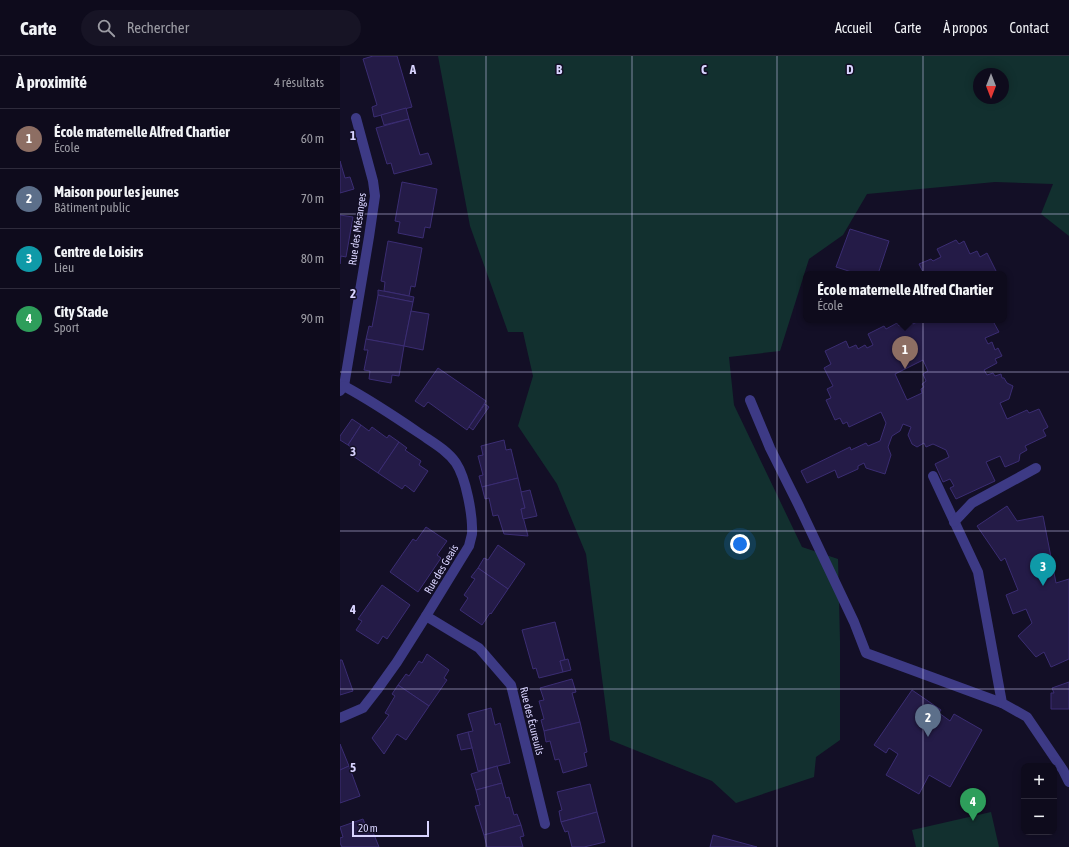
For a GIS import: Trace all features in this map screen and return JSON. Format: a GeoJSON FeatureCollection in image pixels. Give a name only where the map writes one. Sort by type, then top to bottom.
{"type":"FeatureCollection","features":[{"type":"Feature","properties":{"kind":"street","name":"Rue des Mésanges"},"geometry":{"type":"LineString","coordinates":[[342,388],[375,196],[373,181],[356,118]]}},
{"type":"Feature","properties":{"kind":"street","name":"Rue des Geais"},"geometry":{"type":"LineString","coordinates":[[340,718],[363,708],[377,690],[397,662],[426,616],[469,546],[472,536],[470,506],[463,477],[457,464],[448,453],[358,393],[342,388]]}},
{"type":"Feature","properties":{"kind":"street"},"geometry":{"type":"LineString","coordinates":[[750,400],[770,448],[854,622],[866,653],[1002,703],[1027,717],[1063,770],[1069,782]]}},
{"type":"Feature","properties":{"kind":"street"},"geometry":{"type":"LineString","coordinates":[[954,522],[972,503],[1036,468]]}},
{"type":"Feature","properties":{"kind":"street"},"geometry":{"type":"LineString","coordinates":[[933,476],[978,572],[1002,703]]}},
{"type":"Feature","properties":{"kind":"street","name":"Rue des Écureuils"},"geometry":{"type":"LineString","coordinates":[[426,616],[479,648],[511,685],[545,824]]}},
{"type":"Feature","properties":{"kind":"green space"},"geometry":{"type":"Polygon","coordinates":[[[438,56],[1069,56],[1069,236],[1041,214],[1053,184],[995,182],[867,194],[843,235],[809,259],[805,271],[803,271],[803,278],[780,351],[729,357],[734,405],[802,547],[838,559],[840,740],[816,757],[814,777],[736,803],[712,781],[610,740],[586,554],[557,484],[518,426],[533,376],[523,332],[508,332],[470,226],[438,56]]]}},
{"type":"Feature","properties":{"kind":"green space"},"geometry":{"type":"Polygon","coordinates":[[[991,812],[999,847],[916,847],[912,830],[991,812]]]}},
{"type":"Feature","properties":{"kind":"building"},"geometry":{"type":"Polygon","coordinates":[[[373,56],[397,56],[412,107],[374,117],[372,107],[377,105],[363,59],[373,56]]]}},
{"type":"Feature","properties":{"kind":"building"},"geometry":{"type":"Polygon","coordinates":[[[406,108],[409,119],[384,125],[381,115],[406,108]]]}},
{"type":"Feature","properties":{"kind":"building"},"geometry":{"type":"Polygon","coordinates":[[[409,119],[420,155],[428,153],[432,164],[394,174],[391,163],[387,164],[376,128],[409,119]]]}},
{"type":"Feature","properties":{"kind":"building"},"geometry":{"type":"Polygon","coordinates":[[[340,161],[345,178],[350,177],[354,189],[340,193],[340,161]]]}},
{"type":"Feature","properties":{"kind":"building"},"geometry":{"type":"Polygon","coordinates":[[[402,182],[437,189],[430,228],[425,227],[423,238],[398,233],[400,222],[395,221],[402,182]]]}},
{"type":"Feature","properties":{"kind":"building"},"geometry":{"type":"Polygon","coordinates":[[[340,215],[353,217],[346,257],[341,256],[340,264],[340,215]]]}},
{"type":"Feature","properties":{"kind":"building"},"geometry":{"type":"Polygon","coordinates":[[[850,229],[889,241],[879,271],[849,271],[836,267],[850,229]]]}},
{"type":"Feature","properties":{"kind":"building"},"geometry":{"type":"Polygon","coordinates":[[[956,240],[959,244],[964,241],[970,254],[977,251],[980,257],[987,253],[996,271],[922,271],[919,264],[931,259],[933,261],[941,257],[937,249],[956,240]]]}},
{"type":"Feature","properties":{"kind":"building"},"geometry":{"type":"Polygon","coordinates":[[[388,241],[422,248],[415,287],[411,286],[409,296],[384,291],[385,282],[381,281],[388,241]]]}},
{"type":"Feature","properties":{"kind":"building"},"geometry":{"type":"Polygon","coordinates":[[[378,290],[414,297],[413,302],[378,295],[378,290]]]}},
{"type":"Feature","properties":{"kind":"building"},"geometry":{"type":"Polygon","coordinates":[[[378,295],[413,302],[404,346],[366,339],[369,326],[372,327],[378,295]]]}},
{"type":"Feature","properties":{"kind":"building"},"geometry":{"type":"Polygon","coordinates":[[[411,311],[429,314],[423,350],[404,346],[411,311]]]}},
{"type":"Feature","properties":{"kind":"building"},"geometry":{"type":"Polygon","coordinates":[[[897,323],[899,326],[905,323],[994,323],[999,332],[985,338],[988,344],[992,342],[995,350],[998,348],[1002,356],[995,359],[997,363],[984,370],[987,375],[993,373],[995,376],[1001,374],[1002,378],[1004,378],[1007,383],[1013,386],[1009,399],[1000,403],[1007,419],[1027,410],[1029,413],[1039,409],[1048,427],[1043,430],[1046,436],[1025,446],[1027,450],[1020,454],[1019,461],[1005,467],[1000,456],[986,462],[995,481],[956,499],[950,488],[954,486],[950,479],[943,482],[935,464],[949,457],[946,450],[933,444],[926,447],[924,443],[917,447],[912,444],[908,435],[911,427],[903,424],[900,431],[892,436],[888,447],[891,455],[885,474],[866,468],[864,463],[858,466],[858,469],[838,478],[835,470],[807,483],[801,471],[850,447],[851,450],[866,443],[868,446],[880,441],[886,423],[881,412],[849,427],[847,422],[843,424],[840,418],[835,420],[826,400],[831,398],[827,389],[833,386],[824,368],[831,364],[825,351],[846,341],[849,348],[856,345],[858,349],[865,345],[867,348],[873,345],[868,334],[884,326],[886,329],[897,323]],[[923,360],[895,374],[907,400],[922,393],[921,389],[924,387],[922,384],[926,381],[923,374],[928,371],[923,360]]]}},
{"type":"Feature","properties":{"kind":"building"},"geometry":{"type":"Polygon","coordinates":[[[366,339],[404,346],[399,376],[392,375],[391,383],[369,379],[370,371],[364,370],[368,350],[364,350],[366,339]]]}},
{"type":"Feature","properties":{"kind":"building"},"geometry":{"type":"Polygon","coordinates":[[[438,368],[486,401],[467,430],[428,402],[424,407],[415,401],[438,368]]]}},
{"type":"Feature","properties":{"kind":"building"},"geometry":{"type":"Polygon","coordinates":[[[485,404],[489,407],[473,430],[469,427],[485,404]]]}},
{"type":"Feature","properties":{"kind":"building"},"geometry":{"type":"Polygon","coordinates":[[[352,419],[361,425],[348,445],[340,440],[340,436],[352,419]]]}},
{"type":"Feature","properties":{"kind":"building"},"geometry":{"type":"Polygon","coordinates":[[[361,425],[369,431],[372,427],[387,438],[389,435],[399,442],[378,473],[353,456],[356,451],[348,445],[361,425]]]}},
{"type":"Feature","properties":{"kind":"building"},"geometry":{"type":"Polygon","coordinates":[[[504,440],[506,450],[511,449],[518,478],[482,487],[479,476],[483,475],[478,456],[483,455],[481,446],[504,440]]]}},
{"type":"Feature","properties":{"kind":"building"},"geometry":{"type":"Polygon","coordinates":[[[399,442],[407,448],[405,450],[421,461],[419,465],[428,471],[414,492],[405,485],[402,489],[378,473],[399,442]]]}},
{"type":"Feature","properties":{"kind":"building"},"geometry":{"type":"Polygon","coordinates":[[[518,478],[525,508],[521,509],[528,536],[504,534],[498,515],[493,516],[489,498],[485,499],[482,487],[518,478]]]}},
{"type":"Feature","properties":{"kind":"building"},"geometry":{"type":"Polygon","coordinates":[[[530,490],[537,516],[523,519],[521,509],[525,508],[521,492],[530,490]]]}},
{"type":"Feature","properties":{"kind":"building"},"geometry":{"type":"Polygon","coordinates":[[[1007,506],[1017,521],[1043,516],[1056,583],[1069,579],[1069,659],[1051,667],[1044,652],[1036,657],[1018,636],[1032,623],[1026,609],[1013,614],[1006,595],[1018,590],[1005,558],[1001,561],[977,526],[1007,506]]]}},
{"type":"Feature","properties":{"kind":"building"},"geometry":{"type":"Polygon","coordinates":[[[426,527],[447,541],[437,555],[441,558],[418,592],[390,572],[413,539],[416,541],[426,527]]]}},
{"type":"Feature","properties":{"kind":"building"},"geometry":{"type":"Polygon","coordinates":[[[498,545],[525,564],[508,589],[478,568],[484,558],[488,560],[498,545]]]}},
{"type":"Feature","properties":{"kind":"building"},"geometry":{"type":"Polygon","coordinates":[[[478,568],[508,589],[482,625],[460,610],[468,598],[464,595],[475,579],[471,577],[478,568]]]}},
{"type":"Feature","properties":{"kind":"building"},"geometry":{"type":"Polygon","coordinates":[[[382,585],[410,605],[387,639],[383,636],[378,644],[356,630],[362,621],[358,619],[382,585]]]}},
{"type":"Feature","properties":{"kind":"building"},"geometry":{"type":"Polygon","coordinates":[[[555,622],[565,660],[560,661],[563,672],[539,678],[536,668],[533,669],[522,630],[555,622]]]}},
{"type":"Feature","properties":{"kind":"building"},"geometry":{"type":"Polygon","coordinates":[[[427,654],[449,670],[444,678],[447,680],[429,706],[398,685],[406,674],[409,676],[419,661],[422,663],[427,654]]]}},
{"type":"Feature","properties":{"kind":"building"},"geometry":{"type":"Polygon","coordinates":[[[568,659],[571,670],[563,672],[560,661],[568,659]]]}},
{"type":"Feature","properties":{"kind":"building"},"geometry":{"type":"Polygon","coordinates":[[[340,660],[342,660],[353,691],[340,695],[340,660]]]}},
{"type":"Feature","properties":{"kind":"building"},"geometry":{"type":"Polygon","coordinates":[[[572,679],[576,692],[572,693],[580,722],[544,731],[541,720],[544,719],[539,701],[544,700],[540,688],[572,679]]]}},
{"type":"Feature","properties":{"kind":"building"},"geometry":{"type":"Polygon","coordinates":[[[1069,682],[1069,709],[1051,709],[1051,693],[1054,693],[1052,688],[1069,682]]]}},
{"type":"Feature","properties":{"kind":"building"},"geometry":{"type":"Polygon","coordinates":[[[398,685],[429,706],[406,740],[397,734],[384,754],[372,738],[389,715],[385,713],[395,696],[392,694],[398,685]]]}},
{"type":"Feature","properties":{"kind":"building"},"geometry":{"type":"Polygon","coordinates":[[[912,690],[941,710],[939,713],[950,721],[954,714],[982,730],[950,787],[929,775],[919,794],[886,775],[898,754],[889,748],[886,753],[874,745],[912,690]]]}},
{"type":"Feature","properties":{"kind":"building"},"geometry":{"type":"Polygon","coordinates":[[[491,708],[495,725],[500,723],[510,763],[478,771],[468,732],[473,731],[468,714],[491,708]]]}},
{"type":"Feature","properties":{"kind":"building"},"geometry":{"type":"Polygon","coordinates":[[[580,722],[587,752],[584,753],[587,766],[563,773],[559,759],[555,760],[550,741],[546,742],[544,731],[580,722]]]}},
{"type":"Feature","properties":{"kind":"building"},"geometry":{"type":"Polygon","coordinates":[[[468,732],[472,748],[461,750],[457,735],[468,732]]]}},
{"type":"Feature","properties":{"kind":"building"},"geometry":{"type":"Polygon","coordinates":[[[340,744],[349,766],[340,770],[340,744]]]}},
{"type":"Feature","properties":{"kind":"building"},"geometry":{"type":"Polygon","coordinates":[[[349,766],[360,796],[340,803],[340,770],[349,766]]]}},
{"type":"Feature","properties":{"kind":"building"},"geometry":{"type":"Polygon","coordinates":[[[497,766],[502,783],[476,790],[471,774],[497,766]]]}},
{"type":"Feature","properties":{"kind":"building"},"geometry":{"type":"Polygon","coordinates":[[[502,783],[506,798],[509,797],[514,815],[517,814],[521,825],[484,835],[475,806],[480,805],[476,790],[502,783]]]}},
{"type":"Feature","properties":{"kind":"building"},"geometry":{"type":"Polygon","coordinates":[[[590,784],[597,812],[561,822],[559,811],[562,810],[557,792],[590,784]]]}},
{"type":"Feature","properties":{"kind":"building"},"geometry":{"type":"Polygon","coordinates":[[[597,812],[605,842],[584,847],[572,847],[568,831],[565,832],[561,822],[597,812]]]}},
{"type":"Feature","properties":{"kind":"building"},"geometry":{"type":"Polygon","coordinates":[[[363,819],[367,829],[371,827],[379,847],[342,847],[340,838],[343,837],[340,827],[363,819]]]}},
{"type":"Feature","properties":{"kind":"building"},"geometry":{"type":"Polygon","coordinates":[[[521,825],[524,836],[520,837],[523,847],[487,847],[484,835],[521,825]]]}},
{"type":"Feature","properties":{"kind":"building"},"geometry":{"type":"Polygon","coordinates":[[[713,835],[757,847],[710,847],[713,835]]]}},
{"type":"Feature","properties":{"kind":"place","name":"École maternelle Alfred Chartier"},"geometry":{"type":"Point","coordinates":[905,369]}},
{"type":"Feature","properties":{"kind":"place","name":"Centre de Loisirs"},"geometry":{"type":"Point","coordinates":[1043,586]}},
{"type":"Feature","properties":{"kind":"place","name":"Maison pour les jeunes"},"geometry":{"type":"Point","coordinates":[928,737]}},
{"type":"Feature","properties":{"kind":"place","name":"City Stade"},"geometry":{"type":"Point","coordinates":[973,821]}}]}
